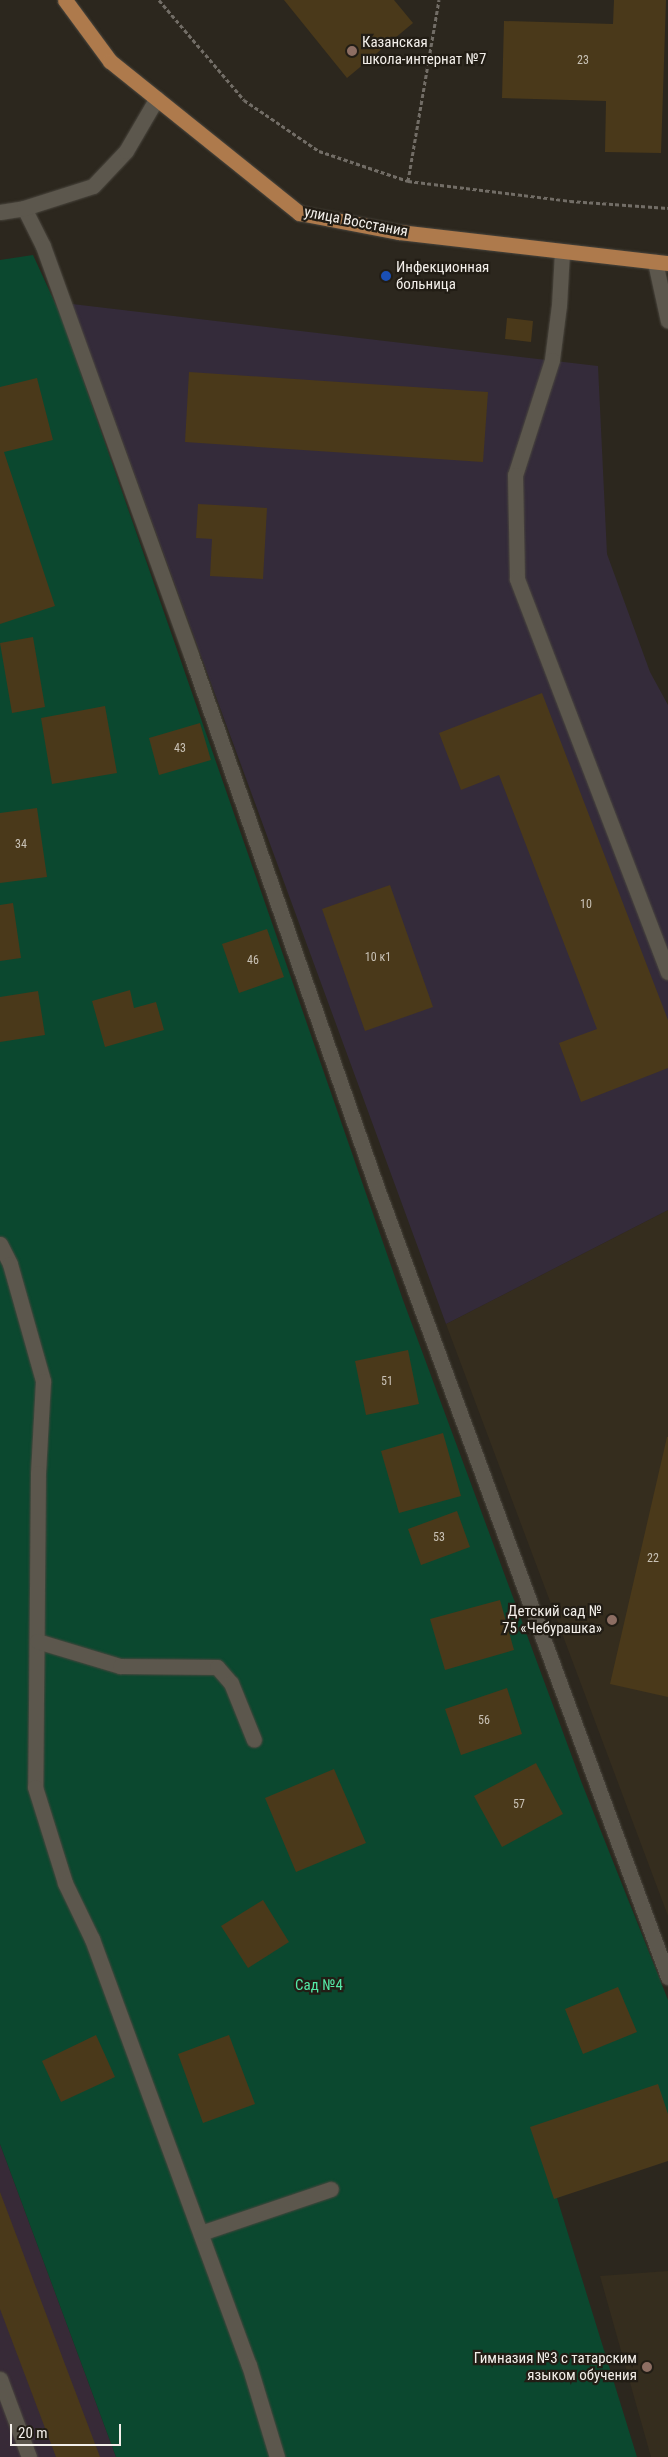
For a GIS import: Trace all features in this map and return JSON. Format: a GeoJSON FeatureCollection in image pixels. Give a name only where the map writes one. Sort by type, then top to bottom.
{"type":"FeatureCollection","features":[{"type":"Feature","properties":{"kind":"main road","name":"улица Восстания"},"geometry":{"type":"LineString","coordinates":[[65,0],[110,61],[299,212],[399,232],[661,262]]}},
{"type":"Feature","properties":{"kind":"lane"},"geometry":{"type":"LineString","coordinates":[[0,212],[24,208],[92,186],[126,151],[157,98]]}},
{"type":"Feature","properties":{"kind":"lane"},"geometry":{"type":"LineString","coordinates":[[24,208],[44,246],[382,1200],[668,1977]]}},
{"type":"Feature","properties":{"kind":"lane"},"geometry":{"type":"LineString","coordinates":[[562,252],[559,305],[552,360],[515,475],[518,579],[668,972]]}},
{"type":"Feature","properties":{"kind":"lane"},"geometry":{"type":"LineString","coordinates":[[661,262],[668,320]]}},
{"type":"Feature","properties":{"kind":"lane"},"geometry":{"type":"LineString","coordinates":[[0,1244],[10,1264],[43,1381],[38,1473],[35,1788],[65,1883],[92,1939],[249,2365],[278,2457]]}},
{"type":"Feature","properties":{"kind":"lane"},"geometry":{"type":"LineString","coordinates":[[37,1641],[120,1666],[217,1666],[231,1683],[254,1740]]}},
{"type":"Feature","properties":{"kind":"lane"},"geometry":{"type":"LineString","coordinates":[[201,2233],[331,2189]]}},
{"type":"Feature","properties":{"kind":"lane"},"geometry":{"type":"LineString","coordinates":[[0,2379],[29,2457]]}},
{"type":"Feature","properties":{"kind":"path"},"geometry":{"type":"LineString","coordinates":[[158,0],[244,100],[319,151],[408,180],[570,202],[668,208]]}},
{"type":"Feature","properties":{"kind":"path"},"geometry":{"type":"LineString","coordinates":[[408,180],[439,0]]}},
{"type":"Feature","properties":{"kind":"shaded area"},"geometry":{"type":"Polygon","coordinates":[[[72,304],[598,366],[607,554],[650,672],[668,705],[668,1210],[446,1324],[72,304]]]}},
{"type":"Feature","properties":{"kind":"shaded area","name":"Детский сад № 75 «Чебурашка»"},"geometry":{"type":"Polygon","coordinates":[[[668,1210],[668,1916],[446,1324],[668,1210]]]}},
{"type":"Feature","properties":{"kind":"shaded area"},"geometry":{"type":"Polygon","coordinates":[[[0,2144],[116,2457],[0,2457],[0,2144]]]}},
{"type":"Feature","properties":{"kind":"shaded area","name":"Гимназия №3 с татарским языком обучения"},"geometry":{"type":"Polygon","coordinates":[[[668,2271],[668,2457],[651,2457],[600,2276],[668,2271]]]}},
{"type":"Feature","properties":{"kind":"green space","name":"Сад №4"},"geometry":{"type":"Polygon","coordinates":[[[33,255],[61,316],[403,1300],[581,1781],[668,2000],[668,2154],[557,2198],[637,2457],[116,2457],[0,2144],[0,260],[33,255]]]}},
{"type":"Feature","properties":{"kind":"building","name":"Казанская школа-интернат №7"},"geometry":{"type":"Polygon","coordinates":[[[284,0],[394,0],[413,23],[347,78],[284,0]]]}},
{"type":"Feature","properties":{"kind":"building"},"geometry":{"type":"Polygon","coordinates":[[[614,0],[666,0],[661,153],[605,152],[606,101],[502,98],[504,21],[613,24],[614,0]]]}},
{"type":"Feature","properties":{"kind":"building"},"geometry":{"type":"Polygon","coordinates":[[[507,318],[533,321],[531,342],[505,339],[507,318]]]}},
{"type":"Feature","properties":{"kind":"building"},"geometry":{"type":"Polygon","coordinates":[[[189,372],[488,392],[483,462],[185,442],[189,372]]]}},
{"type":"Feature","properties":{"kind":"building"},"geometry":{"type":"Polygon","coordinates":[[[37,378],[53,440],[4,452],[55,606],[0,624],[0,387],[37,378]]]}},
{"type":"Feature","properties":{"kind":"building"},"geometry":{"type":"Polygon","coordinates":[[[198,504],[267,508],[263,579],[210,576],[212,539],[196,538],[198,504]]]}},
{"type":"Feature","properties":{"kind":"building"},"geometry":{"type":"Polygon","coordinates":[[[33,637],[45,707],[12,713],[0,643],[33,637]]]}},
{"type":"Feature","properties":{"kind":"building"},"geometry":{"type":"Polygon","coordinates":[[[542,693],[668,1020],[668,1068],[581,1102],[559,1043],[597,1029],[499,775],[461,790],[439,733],[542,693]]]}},
{"type":"Feature","properties":{"kind":"building"},"geometry":{"type":"Polygon","coordinates":[[[105,706],[117,773],[52,784],[41,718],[105,706]]]}},
{"type":"Feature","properties":{"kind":"building"},"geometry":{"type":"Polygon","coordinates":[[[200,723],[211,760],[159,775],[149,738],[200,723]]]}},
{"type":"Feature","properties":{"kind":"building"},"geometry":{"type":"Polygon","coordinates":[[[37,808],[47,877],[0,883],[0,813],[37,808]]]}},
{"type":"Feature","properties":{"kind":"building"},"geometry":{"type":"Polygon","coordinates":[[[390,885],[433,1007],[365,1031],[322,909],[390,885]]]}},
{"type":"Feature","properties":{"kind":"building"},"geometry":{"type":"Polygon","coordinates":[[[13,903],[21,958],[0,961],[0,905],[13,903]]]}},
{"type":"Feature","properties":{"kind":"building"},"geometry":{"type":"Polygon","coordinates":[[[267,929],[284,977],[239,993],[222,944],[267,929]]]}},
{"type":"Feature","properties":{"kind":"building"},"geometry":{"type":"Polygon","coordinates":[[[130,990],[134,1008],[156,1002],[164,1030],[105,1047],[92,1001],[130,990]]]}},
{"type":"Feature","properties":{"kind":"building"},"geometry":{"type":"Polygon","coordinates":[[[38,991],[45,1035],[0,1042],[0,997],[38,991]]]}},
{"type":"Feature","properties":{"kind":"building"},"geometry":{"type":"Polygon","coordinates":[[[408,1350],[419,1404],[366,1415],[355,1361],[408,1350]]]}},
{"type":"Feature","properties":{"kind":"building"},"geometry":{"type":"Polygon","coordinates":[[[443,1433],[461,1496],[399,1513],[381,1451],[443,1433]]]}},
{"type":"Feature","properties":{"kind":"building"},"geometry":{"type":"Polygon","coordinates":[[[668,1437],[668,1697],[610,1684],[668,1437]]]}},
{"type":"Feature","properties":{"kind":"building"},"geometry":{"type":"Polygon","coordinates":[[[457,1511],[470,1547],[421,1565],[408,1529],[457,1511]]]}},
{"type":"Feature","properties":{"kind":"building"},"geometry":{"type":"Polygon","coordinates":[[[500,1600],[514,1650],[445,1670],[430,1619],[500,1600]]]}},
{"type":"Feature","properties":{"kind":"building"},"geometry":{"type":"Polygon","coordinates":[[[507,1688],[522,1734],[461,1755],[445,1709],[507,1688]]]}},
{"type":"Feature","properties":{"kind":"building"},"geometry":{"type":"Polygon","coordinates":[[[536,1763],[563,1814],[502,1847],[474,1796],[536,1763]]]}},
{"type":"Feature","properties":{"kind":"building"},"geometry":{"type":"Polygon","coordinates":[[[334,1769],[366,1843],[296,1872],[265,1798],[334,1769]]]}},
{"type":"Feature","properties":{"kind":"building"},"geometry":{"type":"Polygon","coordinates":[[[263,1900],[289,1942],[248,1968],[221,1926],[263,1900]]]}},
{"type":"Feature","properties":{"kind":"building"},"geometry":{"type":"Polygon","coordinates":[[[618,1987],[637,2032],[583,2054],[565,2009],[618,1987]]]}},
{"type":"Feature","properties":{"kind":"building"},"geometry":{"type":"Polygon","coordinates":[[[96,2035],[115,2077],[61,2102],[42,2061],[96,2035]]]}},
{"type":"Feature","properties":{"kind":"building"},"geometry":{"type":"Polygon","coordinates":[[[229,2035],[255,2104],[203,2123],[178,2054],[229,2035]]]}},
{"type":"Feature","properties":{"kind":"building"},"geometry":{"type":"Polygon","coordinates":[[[658,2084],[668,2114],[668,2161],[554,2199],[530,2127],[658,2084]]]}},
{"type":"Feature","properties":{"kind":"building"},"geometry":{"type":"Polygon","coordinates":[[[0,2192],[100,2457],[56,2457],[0,2309],[0,2192]]]}},
{"type":"Feature","properties":{"kind":"place","name":"Казанская школа-интернат №7"},"geometry":{"type":"Point","coordinates":[352,51]}},
{"type":"Feature","properties":{"kind":"place","name":"Инфекционная больница"},"geometry":{"type":"Point","coordinates":[386,276]}},
{"type":"Feature","properties":{"kind":"place","name":"Детский сад № 75 «Чебурашка»"},"geometry":{"type":"Point","coordinates":[612,1620]}},
{"type":"Feature","properties":{"kind":"place","name":"Гимназия №3 с татарским языком обучения"},"geometry":{"type":"Point","coordinates":[647,2367]}}]}
